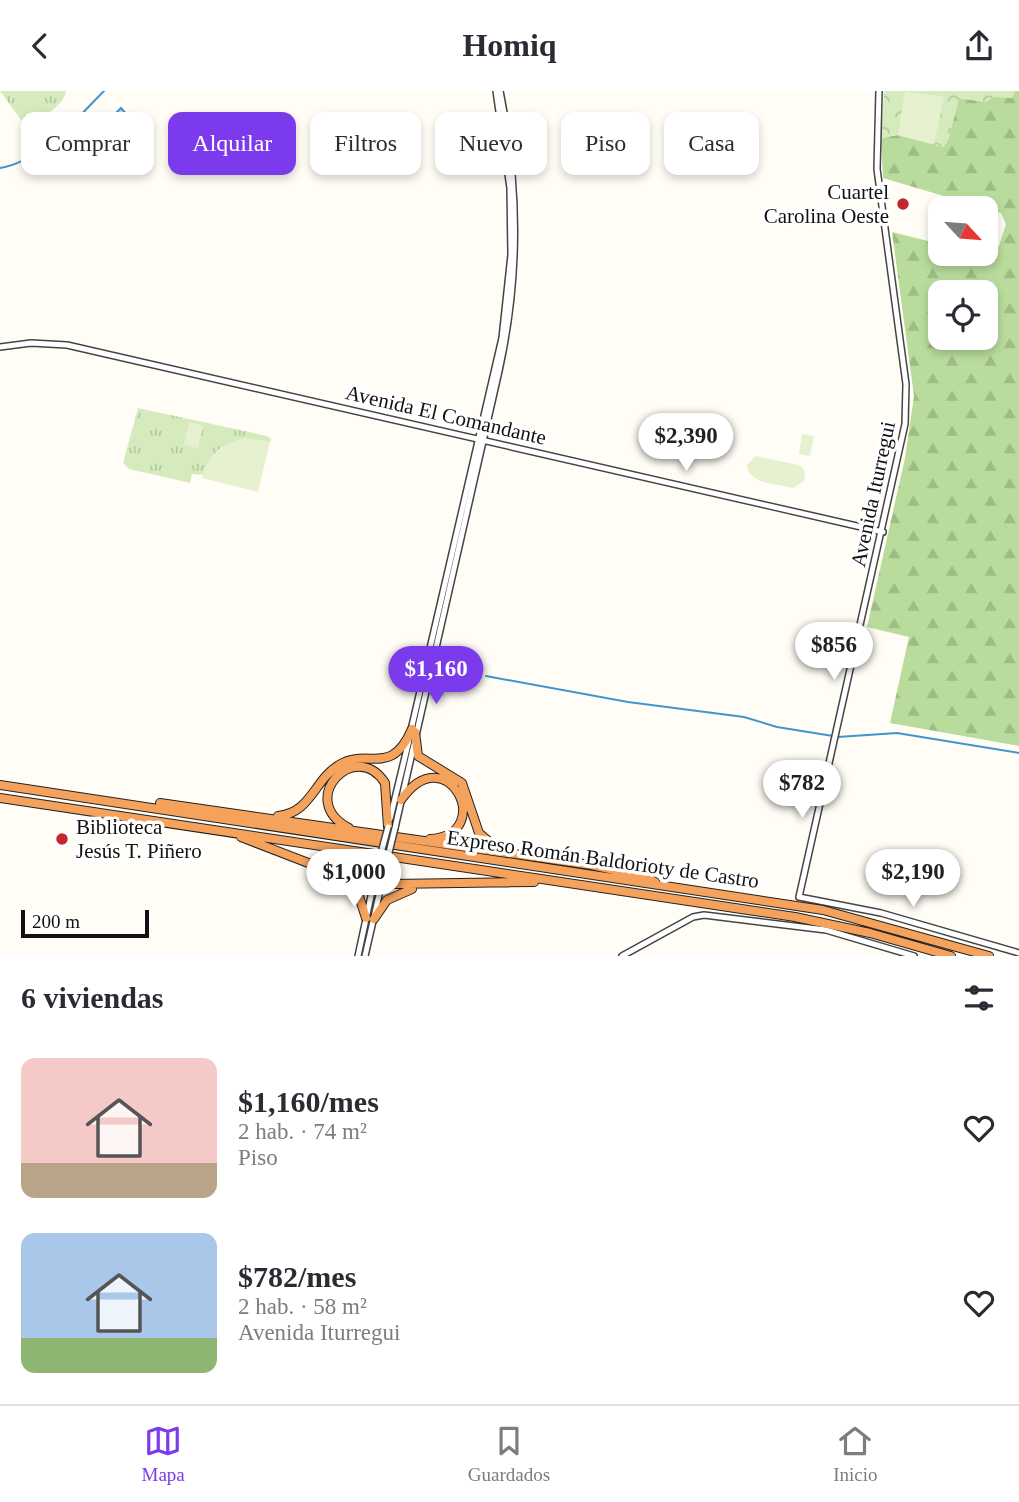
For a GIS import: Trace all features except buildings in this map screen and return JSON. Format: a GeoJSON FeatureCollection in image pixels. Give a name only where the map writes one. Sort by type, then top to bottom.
{"type":"FeatureCollection","features":[{"type":"Feature","properties":{"kind":"highway"},"geometry":{"type":"LineString","coordinates":[[265,817],[298,810],[340,764],[391,756],[414,731]]}},
{"type":"Feature","properties":{"kind":"highway"},"geometry":{"type":"LineString","coordinates":[[414,731],[418,756],[462,783],[469,796],[479,833],[491,846],[505,853]]}},
{"type":"Feature","properties":{"kind":"highway"},"geometry":{"type":"LineString","coordinates":[[355,831],[335,818],[327,798],[334,779],[353,767],[373,771],[386,783],[391,827]]}},
{"type":"Feature","properties":{"kind":"highway"},"geometry":{"type":"LineString","coordinates":[[401,800],[412,786],[431,777],[454,786],[463,802],[461,823],[450,834],[437,839],[410,839]]}},
{"type":"Feature","properties":{"kind":"highway","name":"Expreso Román Baldorioty de Castro"},"geometry":{"type":"LineString","coordinates":[[0,785],[845,914],[989,956]]}},
{"type":"Feature","properties":{"kind":"highway","name":"Expreso Román Baldorioty de Castro"},"geometry":{"type":"LineString","coordinates":[[0,798],[820,921],[951,956]]}},
{"type":"Feature","properties":{"kind":"highway"},"geometry":{"type":"LineString","coordinates":[[115,801],[172,804],[505,853],[642,876],[663,886]]}},
{"type":"Feature","properties":{"kind":"highway"},"geometry":{"type":"LineString","coordinates":[[233,832],[342,876],[428,886]]}},
{"type":"Feature","properties":{"kind":"highway"},"geometry":{"type":"LineString","coordinates":[[342,876],[356,890],[370,918],[392,896],[428,886],[493,880],[562,881]]}},
{"type":"Feature","properties":{"kind":"street"},"geometry":{"type":"LineString","coordinates":[[378,881],[385,869],[391,827],[506,339],[515,265],[515,188],[498,91]]}},
{"type":"Feature","properties":{"kind":"street","name":"Avenida Iturregui"},"geometry":{"type":"LineString","coordinates":[[879,91],[877,169],[907,400],[904,433],[799,897],[881,913],[1019,953]]}},
{"type":"Feature","properties":{"kind":"street","name":"Avenida El Comandante"},"geometry":{"type":"LineString","coordinates":[[0,347],[31,343],[67,345],[883,532]]}},
{"type":"Feature","properties":{"kind":"street"},"geometry":{"type":"LineString","coordinates":[[365,956],[378,881],[377,868],[401,800],[414,731]]}},
{"type":"Feature","properties":{"kind":"street"},"geometry":{"type":"LineString","coordinates":[[622,956],[693,917],[705,915],[826,930],[914,956]]}},
{"type":"Feature","properties":{"kind":"street"},"geometry":{"type":"LineString","coordinates":[[358,956],[370,918]]}},
{"type":"Feature","properties":{"kind":"green space"},"geometry":{"type":"Polygon","coordinates":[[[0,91],[66,91],[57,106],[50,112],[21,112],[21,120],[0,91]]]}},
{"type":"Feature","properties":{"kind":"green space"},"geometry":{"type":"Polygon","coordinates":[[[884,91],[1015,91],[1012,98],[993,97],[986,102],[959,98],[948,141],[943,147],[898,135],[881,138],[884,91]]]}},
{"type":"Feature","properties":{"kind":"green space"},"geometry":{"type":"Polygon","coordinates":[[[905,91],[944,97],[934,144],[898,135],[905,91]]]}},
{"type":"Feature","properties":{"kind":"green space"},"geometry":{"type":"Polygon","coordinates":[[[1015,91],[1019,91],[1019,746],[890,723],[909,637],[867,627],[905,458],[914,396],[892,232],[928,241],[928,266],[998,266],[998,247],[1006,224],[998,212],[998,196],[944,196],[883,178],[881,138],[898,135],[943,147],[948,140],[959,98],[986,102],[992,97],[1012,97],[1015,91]]]}},
{"type":"Feature","properties":{"kind":"green space"},"geometry":{"type":"Polygon","coordinates":[[[138,408],[271,439],[270,442],[248,440],[229,444],[213,455],[203,475],[192,474],[190,483],[129,469],[123,463],[138,408]]]}},
{"type":"Feature","properties":{"kind":"green space"},"geometry":{"type":"Polygon","coordinates":[[[189,422],[203,426],[198,448],[184,445],[189,422]]]}},
{"type":"Feature","properties":{"kind":"green space"},"geometry":{"type":"Polygon","coordinates":[[[802,434],[814,436],[810,456],[799,454],[802,434]]]}},
{"type":"Feature","properties":{"kind":"green space"},"geometry":{"type":"Polygon","coordinates":[[[245,438],[270,442],[258,492],[202,478],[212,457],[223,447],[245,438]]]}},
{"type":"Feature","properties":{"kind":"green space"},"geometry":{"type":"Polygon","coordinates":[[[755,456],[799,465],[804,469],[805,480],[793,488],[758,480],[752,476],[747,465],[755,456]]]}},
{"type":"Feature","properties":{"kind":"waterway"},"geometry":{"type":"LineString","coordinates":[[0,168],[15,164],[44,148],[104,91]]}},
{"type":"Feature","properties":{"kind":"waterway"},"geometry":{"type":"LineString","coordinates":[[486,676],[628,702],[744,717],[777,727],[833,736]]}},
{"type":"Feature","properties":{"kind":"waterway"},"geometry":{"type":"LineString","coordinates":[[838,737],[897,733],[1019,753]]}},
{"type":"Feature","properties":{"kind":"place","name":"Cuartel Carolina Oeste"},"geometry":{"type":"Point","coordinates":[903,204]}},
{"type":"Feature","properties":{"kind":"place","name":"Biblioteca Jesús T. Piñero"},"geometry":{"type":"Point","coordinates":[62,839]}}]}
